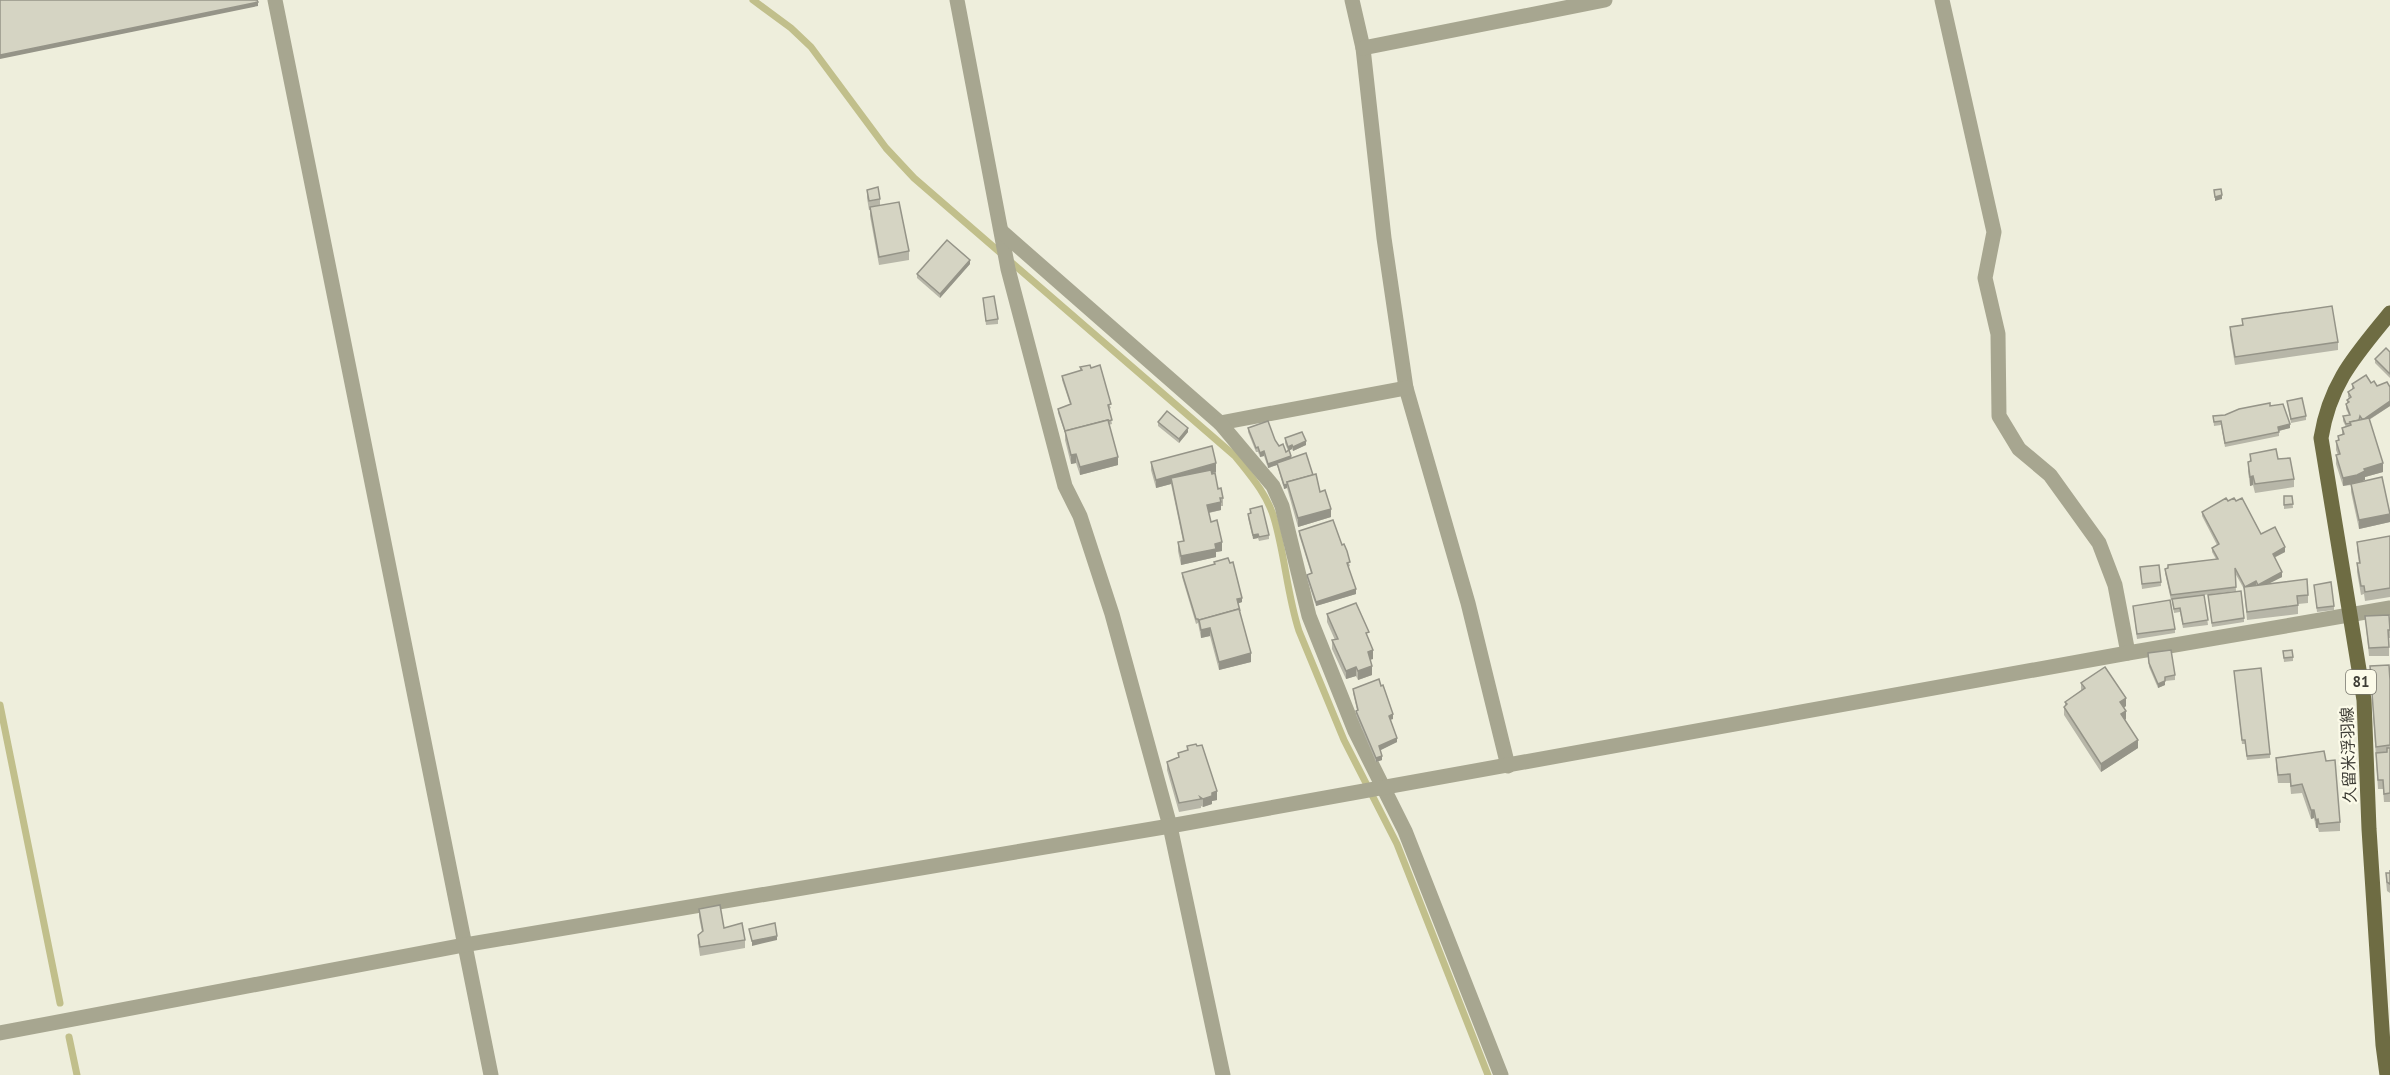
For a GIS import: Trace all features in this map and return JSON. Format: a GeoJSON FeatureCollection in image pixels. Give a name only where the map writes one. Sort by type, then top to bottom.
{"type":"FeatureCollection","features":[{"type":"Feature","properties":{"kind":"main road","name":"久留米浮羽線"},"geometry":{"type":"LineString","coordinates":[[2387,1075],[2383,1045],[2369,829],[2364,700],[2321,438],[2325,412],[2342,374],[2390,313]]}},
{"type":"Feature","properties":{"kind":"street"},"geometry":{"type":"LineString","coordinates":[[275,0],[491,1075]]}},
{"type":"Feature","properties":{"kind":"street"},"geometry":{"type":"LineString","coordinates":[[957,0],[1008,269],[1065,486],[1080,516],[1112,615],[1170,826],[1223,1075]]}},
{"type":"Feature","properties":{"kind":"street"},"geometry":{"type":"LineString","coordinates":[[1352,0],[1363,48],[1384,238],[1406,388],[1468,603],[1508,765]]}},
{"type":"Feature","properties":{"kind":"street"},"geometry":{"type":"LineString","coordinates":[[1363,48],[1605,0]]}},
{"type":"Feature","properties":{"kind":"street"},"geometry":{"type":"LineString","coordinates":[[1942,0],[1994,232],[1985,278],[1998,334],[1999,416],[2019,449],[2050,475],[2099,543],[2115,585],[2128,653]]}},
{"type":"Feature","properties":{"kind":"street"},"geometry":{"type":"LineString","coordinates":[[1003,238],[1220,423],[1273,486],[1282,506],[1309,616],[1355,731],[1373,789],[1405,831],[1501,1075]]}},
{"type":"Feature","properties":{"kind":"street"},"geometry":{"type":"LineString","coordinates":[[1220,423],[1406,388]]}},
{"type":"Feature","properties":{"kind":"street"},"geometry":{"type":"LineString","coordinates":[[0,1033],[464,945],[1170,826],[2128,653],[2350,617],[2390,608]]}},
{"type":"Feature","properties":{"kind":"building"},"geometry":{"type":"Polygon","coordinates":[[[0,0],[257,0],[258,2],[0,55],[0,0]]]}},
{"type":"Feature","properties":{"kind":"building"},"geometry":{"type":"Polygon","coordinates":[[[878,187],[880,199],[869,201],[867,190],[878,187]]]}},
{"type":"Feature","properties":{"kind":"building"},"geometry":{"type":"Polygon","coordinates":[[[2221,189],[2222,195],[2215,197],[2214,190],[2221,189]]]}},
{"type":"Feature","properties":{"kind":"building"},"geometry":{"type":"Polygon","coordinates":[[[899,202],[909,251],[879,257],[870,207],[899,202]]]}},
{"type":"Feature","properties":{"kind":"building"},"geometry":{"type":"Polygon","coordinates":[[[947,240],[970,260],[940,294],[917,274],[947,240]]]}},
{"type":"Feature","properties":{"kind":"building"},"geometry":{"type":"Polygon","coordinates":[[[994,296],[998,319],[986,321],[983,298],[994,296]]]}},
{"type":"Feature","properties":{"kind":"building"},"geometry":{"type":"Polygon","coordinates":[[[2332,306],[2338,342],[2235,357],[2230,327],[2243,325],[2242,319],[2332,306]]]}},
{"type":"Feature","properties":{"kind":"building"},"geometry":{"type":"Polygon","coordinates":[[[2386,348],[2390,352],[2390,374],[2375,359],[2386,348]]]}},
{"type":"Feature","properties":{"kind":"building"},"geometry":{"type":"Polygon","coordinates":[[[1090,365],[1091,368],[1100,365],[1111,404],[1108,405],[1112,420],[1065,431],[1058,409],[1071,404],[1062,376],[1090,365]]]}},
{"type":"Feature","properties":{"kind":"building"},"geometry":{"type":"Polygon","coordinates":[[[2366,375],[2371,383],[2374,381],[2377,386],[2387,382],[2390,387],[2390,401],[2364,419],[2360,416],[2359,420],[2346,424],[2343,416],[2350,415],[2346,404],[2351,397],[2348,392],[2354,388],[2352,384],[2366,375]]]}},
{"type":"Feature","properties":{"kind":"building"},"geometry":{"type":"Polygon","coordinates":[[[2302,398],[2306,416],[2291,419],[2287,401],[2302,398]]]}},
{"type":"Feature","properties":{"kind":"building"},"geometry":{"type":"Polygon","coordinates":[[[2270,403],[2270,406],[2283,404],[2290,424],[2278,427],[2279,432],[2225,443],[2221,421],[2214,422],[2213,416],[2270,403]]]}},
{"type":"Feature","properties":{"kind":"building"},"geometry":{"type":"Polygon","coordinates":[[[1167,411],[1188,428],[1179,439],[1158,422],[1167,411]]]}},
{"type":"Feature","properties":{"kind":"building"},"geometry":{"type":"Polygon","coordinates":[[[2369,418],[2383,463],[2364,469],[2365,471],[2357,475],[2343,478],[2336,455],[2340,454],[2336,441],[2339,440],[2338,436],[2344,434],[2342,428],[2351,425],[2350,422],[2369,418]]]}},
{"type":"Feature","properties":{"kind":"building"},"geometry":{"type":"Polygon","coordinates":[[[1108,420],[1118,457],[1080,467],[1076,454],[1071,455],[1065,431],[1108,420]]]}},
{"type":"Feature","properties":{"kind":"building"},"geometry":{"type":"Polygon","coordinates":[[[1268,421],[1275,440],[1279,446],[1283,444],[1286,452],[1289,450],[1291,456],[1268,464],[1264,451],[1260,453],[1258,447],[1256,448],[1248,428],[1268,421]]]}},
{"type":"Feature","properties":{"kind":"building"},"geometry":{"type":"Polygon","coordinates":[[[1302,432],[1306,441],[1288,447],[1285,438],[1302,432]]]}},
{"type":"Feature","properties":{"kind":"building"},"geometry":{"type":"Polygon","coordinates":[[[1212,446],[1216,463],[1156,480],[1151,462],[1212,446]]]}},
{"type":"Feature","properties":{"kind":"building"},"geometry":{"type":"Polygon","coordinates":[[[2276,449],[2278,459],[2290,458],[2294,479],[2255,484],[2253,476],[2250,477],[2248,462],[2251,461],[2250,454],[2276,449]]]}},
{"type":"Feature","properties":{"kind":"building"},"geometry":{"type":"Polygon","coordinates":[[[1306,453],[1313,475],[1287,482],[1288,484],[1284,485],[1277,463],[1306,453]]]}},
{"type":"Feature","properties":{"kind":"building"},"geometry":{"type":"Polygon","coordinates":[[[1211,470],[1212,474],[1215,473],[1218,489],[1221,488],[1223,498],[1220,498],[1221,502],[1207,505],[1211,522],[1217,520],[1222,542],[1215,544],[1216,549],[1181,556],[1178,542],[1184,541],[1171,478],[1211,470]]]}},
{"type":"Feature","properties":{"kind":"building"},"geometry":{"type":"Polygon","coordinates":[[[1316,474],[1320,492],[1325,490],[1331,509],[1298,518],[1287,482],[1316,474]]]}},
{"type":"Feature","properties":{"kind":"building"},"geometry":{"type":"Polygon","coordinates":[[[2382,477],[2390,514],[2359,520],[2351,484],[2382,477]]]}},
{"type":"Feature","properties":{"kind":"building"},"geometry":{"type":"Polygon","coordinates":[[[2284,496],[2292,496],[2293,504],[2284,505],[2284,496]]]}},
{"type":"Feature","properties":{"kind":"building"},"geometry":{"type":"Polygon","coordinates":[[[2226,498],[2228,501],[2234,498],[2236,501],[2242,498],[2261,534],[2275,527],[2285,547],[2273,554],[2282,572],[2258,585],[2256,581],[2245,587],[2235,568],[2236,587],[2171,595],[2165,569],[2168,565],[2218,559],[2212,548],[2219,544],[2202,512],[2226,498]]]}},
{"type":"Feature","properties":{"kind":"building"},"geometry":{"type":"Polygon","coordinates":[[[1262,506],[1269,535],[1259,537],[1258,534],[1253,535],[1248,514],[1251,513],[1250,509],[1262,506]]]}},
{"type":"Feature","properties":{"kind":"building"},"geometry":{"type":"Polygon","coordinates":[[[1333,520],[1342,545],[1344,544],[1347,551],[1350,562],[1347,563],[1356,589],[1316,602],[1307,575],[1312,573],[1299,531],[1333,520]]]}},
{"type":"Feature","properties":{"kind":"building"},"geometry":{"type":"Polygon","coordinates":[[[2390,536],[2390,588],[2365,592],[2364,586],[2361,586],[2357,563],[2360,563],[2357,542],[2390,536]]]}},
{"type":"Feature","properties":{"kind":"building"},"geometry":{"type":"Polygon","coordinates":[[[1228,558],[1230,563],[1233,562],[1242,598],[1237,599],[1240,611],[1239,609],[1199,620],[1199,622],[1196,619],[1182,573],[1228,558]]]}},
{"type":"Feature","properties":{"kind":"building"},"geometry":{"type":"Polygon","coordinates":[[[2159,565],[2161,582],[2142,584],[2140,567],[2159,565]]]}},
{"type":"Feature","properties":{"kind":"building"},"geometry":{"type":"Polygon","coordinates":[[[2307,579],[2308,595],[2297,596],[2298,605],[2247,612],[2244,587],[2307,579]]]}},
{"type":"Feature","properties":{"kind":"building"},"geometry":{"type":"Polygon","coordinates":[[[2331,582],[2334,606],[2317,608],[2314,585],[2331,582]]]}},
{"type":"Feature","properties":{"kind":"building"},"geometry":{"type":"Polygon","coordinates":[[[2241,591],[2244,618],[2212,623],[2208,595],[2241,591]]]}},
{"type":"Feature","properties":{"kind":"building"},"geometry":{"type":"Polygon","coordinates":[[[2204,595],[2208,620],[2183,624],[2180,608],[2174,609],[2172,599],[2204,595]]]}},
{"type":"Feature","properties":{"kind":"building"},"geometry":{"type":"Polygon","coordinates":[[[2170,600],[2175,629],[2137,634],[2133,606],[2170,600]]]}},
{"type":"Feature","properties":{"kind":"building"},"geometry":{"type":"Polygon","coordinates":[[[1356,603],[1369,632],[1366,633],[1373,650],[1368,652],[1372,666],[1358,671],[1356,667],[1346,671],[1332,640],[1338,639],[1327,614],[1356,603]]]}},
{"type":"Feature","properties":{"kind":"building"},"geometry":{"type":"Polygon","coordinates":[[[1239,609],[1251,653],[1219,662],[1210,628],[1201,630],[1199,620],[1239,609]]]}},
{"type":"Feature","properties":{"kind":"building"},"geometry":{"type":"Polygon","coordinates":[[[2389,615],[2389,647],[2369,648],[2365,616],[2389,615]]]}},
{"type":"Feature","properties":{"kind":"building"},"geometry":{"type":"Polygon","coordinates":[[[2171,650],[2175,675],[2165,677],[2165,681],[2158,684],[2149,663],[2148,653],[2171,650]]]}},
{"type":"Feature","properties":{"kind":"building"},"geometry":{"type":"Polygon","coordinates":[[[2292,650],[2293,657],[2284,658],[2283,651],[2292,650]]]}},
{"type":"Feature","properties":{"kind":"building"},"geometry":{"type":"Polygon","coordinates":[[[2389,665],[2390,745],[2376,747],[2370,666],[2389,665]]]}},
{"type":"Feature","properties":{"kind":"building"},"geometry":{"type":"Polygon","coordinates":[[[2105,667],[2126,698],[2120,702],[2126,711],[2121,714],[2138,740],[2101,764],[2064,707],[2067,704],[2065,702],[2085,688],[2081,683],[2105,667]]]}},
{"type":"Feature","properties":{"kind":"building"},"geometry":{"type":"Polygon","coordinates":[[[2261,668],[2270,754],[2247,756],[2245,740],[2242,740],[2234,671],[2261,668]]]}},
{"type":"Feature","properties":{"kind":"building"},"geometry":{"type":"Polygon","coordinates":[[[1379,679],[1393,714],[1389,716],[1397,738],[1379,746],[1382,756],[1376,758],[1356,711],[1358,710],[1353,689],[1379,679]]]}},
{"type":"Feature","properties":{"kind":"building"},"geometry":{"type":"Polygon","coordinates":[[[1196,744],[1197,746],[1202,745],[1217,791],[1212,793],[1212,796],[1203,799],[1200,797],[1201,799],[1179,803],[1167,762],[1179,757],[1178,753],[1188,750],[1187,746],[1196,744]]]}},
{"type":"Feature","properties":{"kind":"building"},"geometry":{"type":"Polygon","coordinates":[[[2387,748],[2390,748],[2390,793],[2384,794],[2383,780],[2378,780],[2376,753],[2387,752],[2387,748]]]}},
{"type":"Feature","properties":{"kind":"building"},"geometry":{"type":"Polygon","coordinates":[[[2324,751],[2326,761],[2335,760],[2340,822],[2319,824],[2314,810],[2311,810],[2302,784],[2291,786],[2290,774],[2278,775],[2276,758],[2324,751]]]}},
{"type":"Feature","properties":{"kind":"building"},"geometry":{"type":"Polygon","coordinates":[[[2386,873],[2390,873],[2390,884],[2387,882],[2386,873]]]}},
{"type":"Feature","properties":{"kind":"building"},"geometry":{"type":"Polygon","coordinates":[[[720,905],[724,928],[742,923],[745,940],[700,947],[698,935],[703,931],[699,909],[720,905]]]}},
{"type":"Feature","properties":{"kind":"building"},"geometry":{"type":"Polygon","coordinates":[[[775,923],[777,936],[752,941],[749,929],[775,923]]]}},
{"type":"Feature","properties":{"kind":"waterway"},"geometry":{"type":"LineString","coordinates":[[753,0],[791,28],[811,47],[886,148],[914,178],[1235,456],[1258,485],[1274,518],[1299,631],[1344,740],[1397,844],[1488,1075]]}},
{"type":"Feature","properties":{"kind":"waterway"},"geometry":{"type":"LineString","coordinates":[[0,705],[60,1003]]}},
{"type":"Feature","properties":{"kind":"waterway"},"geometry":{"type":"LineString","coordinates":[[69,1037],[77,1075]]}}]}
